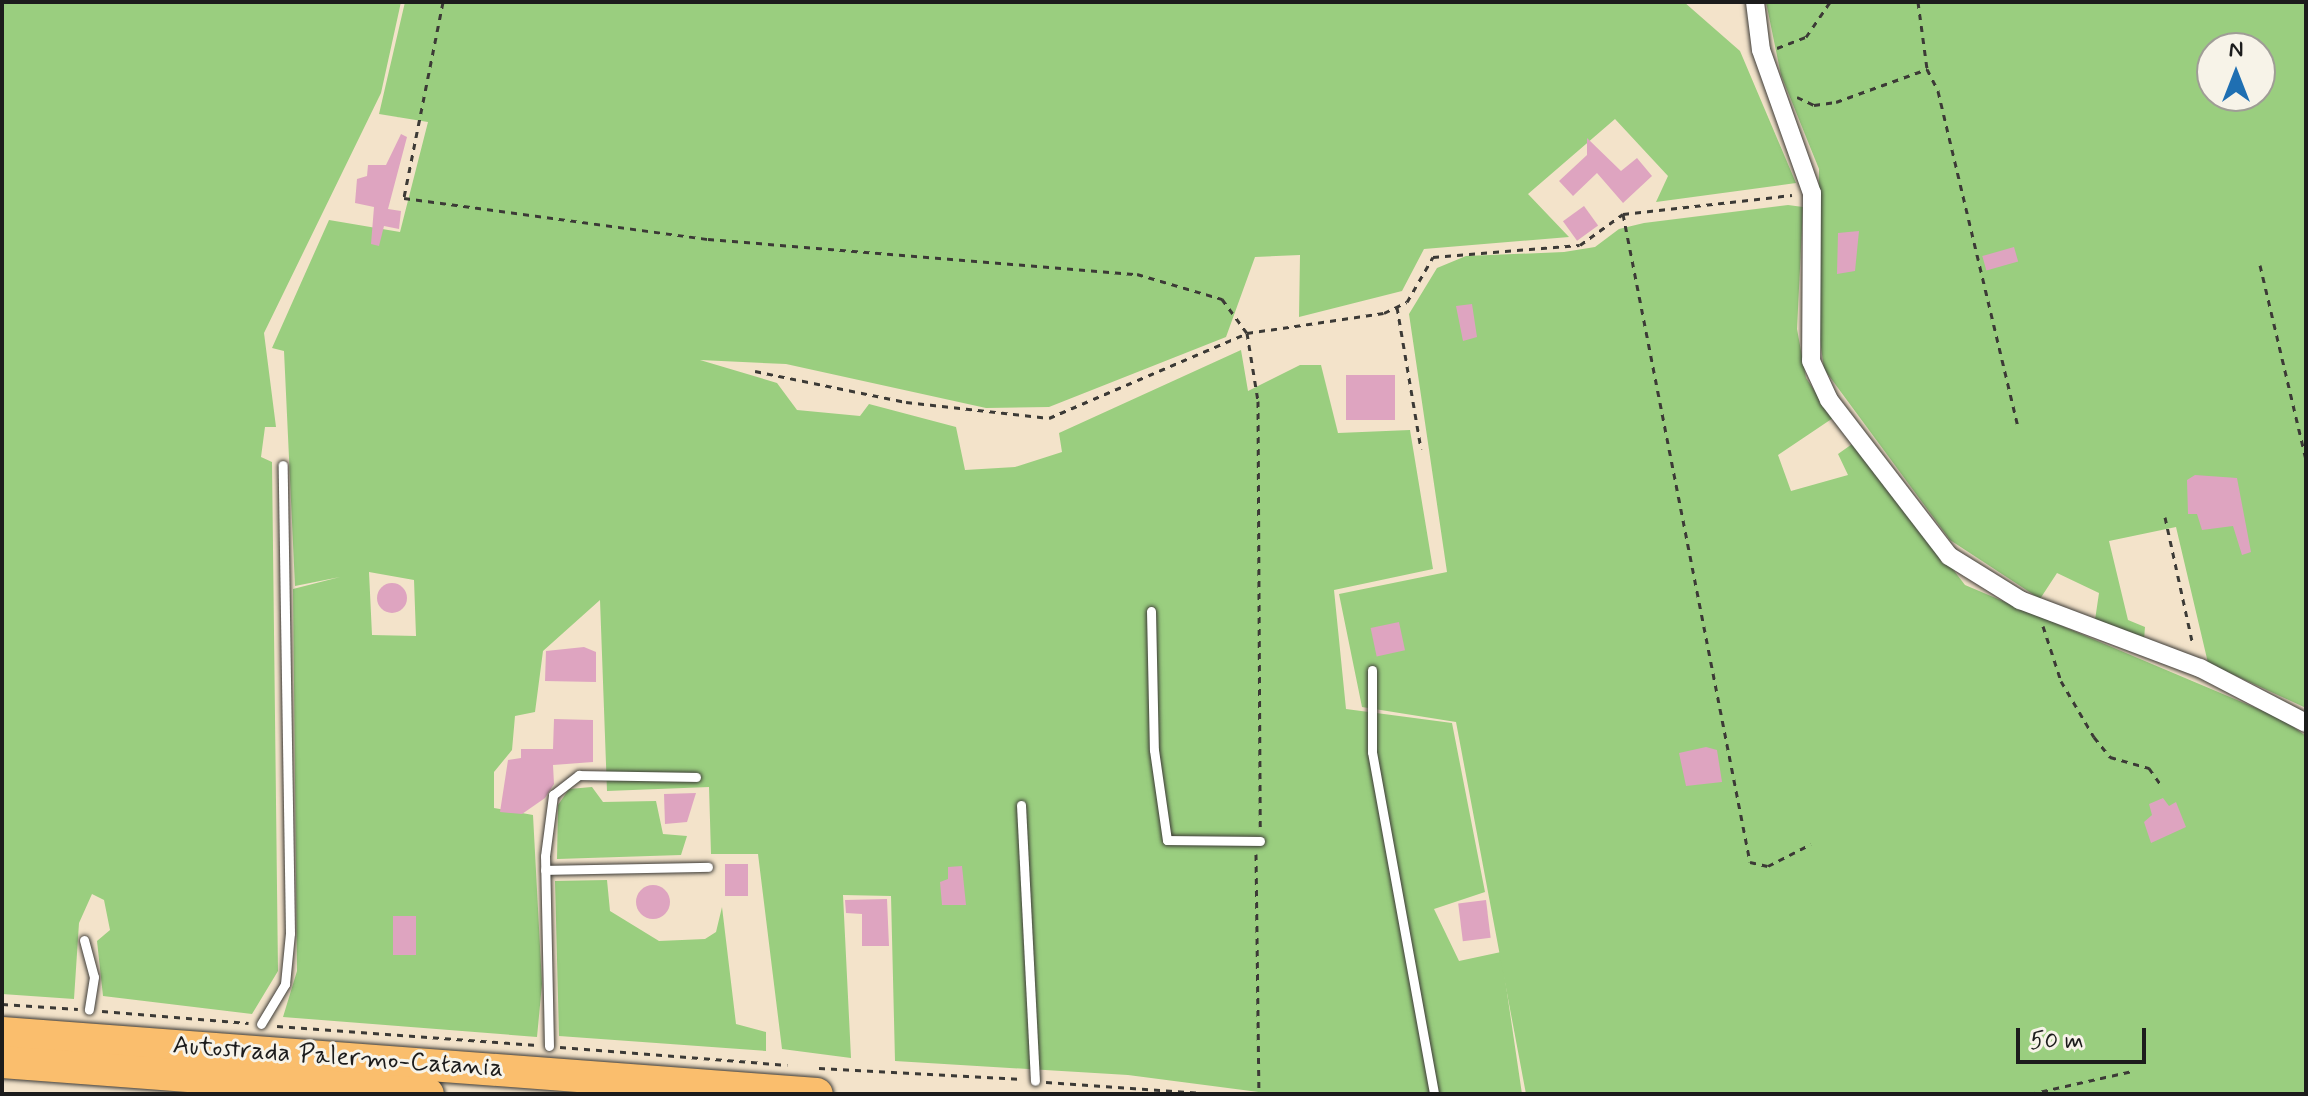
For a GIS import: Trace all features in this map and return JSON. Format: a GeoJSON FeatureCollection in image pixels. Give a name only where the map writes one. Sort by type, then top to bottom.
{"type":"FeatureCollection","features":[{"type":"Feature","properties":{"kind":"highway","name":"Autostrada Palermo-Catania"},"geometry":{"type":"LineString","coordinates":[[2,1033],[810,1081]]}},
{"type":"Feature","properties":{"kind":"highway","name":"Autostrada Palermo-Catania"},"geometry":{"type":"LineString","coordinates":[[2,1062],[428,1094]]}},
{"type":"Feature","properties":{"kind":"street"},"geometry":{"type":"LineString","coordinates":[[1755,2],[1761,50],[1812,193],[1811,361],[1829,400],[1949,556],[2037,607],[2200,668],[2306,723]]}},
{"type":"Feature","properties":{"kind":"lane"},"geometry":{"type":"LineString","coordinates":[[261,1024],[285,984],[290,933],[283,465]]}},
{"type":"Feature","properties":{"kind":"lane"},"geometry":{"type":"LineString","coordinates":[[1151,611],[1154,750],[1167,840],[1260,841]]}},
{"type":"Feature","properties":{"kind":"lane"},"geometry":{"type":"LineString","coordinates":[[1372,670],[1372,752],[1434,1094]]}},
{"type":"Feature","properties":{"kind":"lane"},"geometry":{"type":"LineString","coordinates":[[549,1046],[545,870],[553,795],[579,775],[696,777]]}},
{"type":"Feature","properties":{"kind":"lane"},"geometry":{"type":"LineString","coordinates":[[1021,805],[1035,1081]]}},
{"type":"Feature","properties":{"kind":"lane"},"geometry":{"type":"LineString","coordinates":[[545,870],[708,867]]}},
{"type":"Feature","properties":{"kind":"lane"},"geometry":{"type":"LineString","coordinates":[[84,940],[94,977],[89,1010]]}},
{"type":"Feature","properties":{"kind":"path"},"geometry":{"type":"LineString","coordinates":[[443,2],[404,198],[708,239],[1137,274],[1222,299],[1247,333],[1258,401],[1259,1094]]}},
{"type":"Feature","properties":{"kind":"path"},"geometry":{"type":"LineString","coordinates":[[1761,50],[1806,37],[1830,2]]}},
{"type":"Feature","properties":{"kind":"path"},"geometry":{"type":"LineString","coordinates":[[1918,2],[1927,69],[1938,91],[2018,426]]}},
{"type":"Feature","properties":{"kind":"path"},"geometry":{"type":"LineString","coordinates":[[1778,97],[1836,102],[1927,69]]}},
{"type":"Feature","properties":{"kind":"path"},"geometry":{"type":"LineString","coordinates":[[755,371],[906,402],[1049,418],[1247,333],[1397,307],[1417,289],[1433,257],[1580,245],[1623,214],[1812,193]]}},
{"type":"Feature","properties":{"kind":"path"},"geometry":{"type":"LineString","coordinates":[[1623,214],[1750,862],[1768,866],[1811,844]]}},
{"type":"Feature","properties":{"kind":"path"},"geometry":{"type":"LineString","coordinates":[[2260,265],[2306,460]]}},
{"type":"Feature","properties":{"kind":"path"},"geometry":{"type":"LineString","coordinates":[[1397,307],[1421,449]]}},
{"type":"Feature","properties":{"kind":"path"},"geometry":{"type":"LineString","coordinates":[[2165,517],[2200,668]]}},
{"type":"Feature","properties":{"kind":"path"},"geometry":{"type":"LineString","coordinates":[[2037,607],[2061,681],[2094,737],[2110,757],[2149,768],[2161,785]]}},
{"type":"Feature","properties":{"kind":"path"},"geometry":{"type":"LineString","coordinates":[[2,1004],[792,1066]]}},
{"type":"Feature","properties":{"kind":"path"},"geometry":{"type":"LineString","coordinates":[[2030,1094],[2132,1071]]}},
{"type":"Feature","properties":{"kind":"path"},"geometry":{"type":"LineString","coordinates":[[810,1081],[1035,1081],[1217,1094]]}},
{"type":"Feature","properties":{"kind":"green space"},"geometry":{"type":"Polygon","coordinates":[[[2,2],[401,2],[381,93],[264,333],[276,427],[265,427],[261,457],[272,462],[278,971],[252,1014],[103,996],[97,941],[110,930],[104,900],[92,894],[79,923],[74,999],[2,994],[2,2]]]}},
{"type":"Feature","properties":{"kind":"green space"},"geometry":{"type":"Polygon","coordinates":[[[405,2],[1684,2],[1740,51],[1796,183],[1656,202],[1668,176],[1615,119],[1528,194],[1569,237],[1424,249],[1402,291],[1299,317],[1300,255],[1255,257],[1226,337],[1049,407],[986,408],[786,364],[700,360],[777,383],[797,410],[860,416],[869,404],[956,427],[965,470],[1015,467],[1062,452],[1059,433],[1241,350],[1248,391],[1300,365],[1321,365],[1338,433],[1410,430],[1433,569],[1334,590],[1346,709],[1452,723],[1485,892],[1434,909],[1459,961],[1501,952],[1522,1094],[1273,1094],[1128,1075],[895,1061],[891,896],[843,895],[851,1058],[782,1049],[758,854],[711,854],[709,787],[607,791],[600,600],[543,651],[535,712],[515,716],[512,750],[494,772],[494,808],[533,815],[542,984],[537,1037],[283,1017],[297,971],[293,589],[340,577],[295,586],[284,351],[272,348],[329,220],[400,232],[428,122],[379,114],[405,2]],[[369,572],[372,635],[416,636],[414,580],[369,572]]]}},
{"type":"Feature","properties":{"kind":"green space"},"geometry":{"type":"Polygon","coordinates":[[[1766,2],[2306,2],[2306,708],[2208,663],[2176,527],[2109,541],[2128,620],[2145,627],[2144,640],[2095,620],[2099,593],[2057,573],[2040,599],[1950,540],[1824,369],[1817,318],[1819,169],[1781,75],[1766,2]]]}},
{"type":"Feature","properties":{"kind":"green space"},"geometry":{"type":"Polygon","coordinates":[[[1788,205],[1803,207],[1797,329],[1806,378],[1833,418],[1778,455],[1791,491],[1848,475],[1838,454],[1855,442],[1965,585],[2282,719],[2306,736],[2306,1094],[1526,1094],[1456,722],[1362,707],[1339,594],[1447,572],[1409,314],[1437,268],[1466,256],[1564,252],[1595,247],[1619,229],[1644,223],[1788,205]]]}},
{"type":"Feature","properties":{"kind":"green space"},"geometry":{"type":"Polygon","coordinates":[[[592,787],[603,802],[656,801],[663,834],[687,836],[681,855],[557,859],[558,805],[569,789],[592,787]]]}},
{"type":"Feature","properties":{"kind":"green space"},"geometry":{"type":"Polygon","coordinates":[[[607,880],[610,911],[659,941],[705,939],[716,932],[722,907],[736,1024],[766,1032],[766,1051],[559,1036],[555,881],[607,880]]]}},
{"type":"Feature","properties":{"kind":"building"},"geometry":{"type":"Polygon","coordinates":[[[401,134],[407,137],[388,209],[401,211],[399,229],[384,226],[379,246],[371,244],[374,207],[355,203],[357,179],[367,176],[368,165],[386,165],[401,134]]]}},
{"type":"Feature","properties":{"kind":"building"},"geometry":{"type":"Polygon","coordinates":[[[1587,138],[1621,171],[1637,158],[1652,176],[1623,203],[1597,173],[1573,196],[1559,181],[1587,155],[1587,138]]]}},
{"type":"Feature","properties":{"kind":"building"},"geometry":{"type":"Polygon","coordinates":[[[1584,206],[1598,225],[1577,241],[1563,221],[1584,206]]]}},
{"type":"Feature","properties":{"kind":"building"},"geometry":{"type":"Polygon","coordinates":[[[1859,231],[1855,271],[1837,274],[1838,233],[1859,231]]]}},
{"type":"Feature","properties":{"kind":"building"},"geometry":{"type":"Polygon","coordinates":[[[2014,247],[2018,261],[1986,271],[1982,256],[2014,247]]]}},
{"type":"Feature","properties":{"kind":"building"},"geometry":{"type":"Polygon","coordinates":[[[1472,304],[1477,337],[1463,341],[1456,306],[1472,304]]]}},
{"type":"Feature","properties":{"kind":"building"},"geometry":{"type":"Polygon","coordinates":[[[1346,375],[1395,375],[1395,420],[1346,420],[1346,375]]]}},
{"type":"Feature","properties":{"kind":"building"},"geometry":{"type":"Polygon","coordinates":[[[2195,475],[2237,478],[2251,552],[2242,555],[2233,526],[2202,530],[2197,514],[2188,514],[2187,480],[2195,475]]]}},
{"type":"Feature","properties":{"kind":"building"},"geometry":{"type":"Polygon","coordinates":[[[392,583],[403,587],[407,598],[403,609],[392,613],[381,609],[377,598],[381,587],[392,583]]]}},
{"type":"Feature","properties":{"kind":"building"},"geometry":{"type":"Polygon","coordinates":[[[1399,622],[1405,650],[1377,656],[1371,628],[1399,622]]]}},
{"type":"Feature","properties":{"kind":"building"},"geometry":{"type":"Polygon","coordinates":[[[584,647],[596,652],[596,682],[545,681],[546,651],[584,647]]]}},
{"type":"Feature","properties":{"kind":"building"},"geometry":{"type":"Polygon","coordinates":[[[554,719],[593,720],[593,762],[553,765],[554,784],[545,798],[522,814],[500,812],[508,760],[521,758],[521,749],[553,749],[554,719]]]}},
{"type":"Feature","properties":{"kind":"building"},"geometry":{"type":"Polygon","coordinates":[[[1706,747],[1717,750],[1722,782],[1686,786],[1679,753],[1706,747]]]}},
{"type":"Feature","properties":{"kind":"building"},"geometry":{"type":"Polygon","coordinates":[[[696,793],[687,822],[665,824],[664,794],[696,793]]]}},
{"type":"Feature","properties":{"kind":"building"},"geometry":{"type":"Polygon","coordinates":[[[2163,798],[2169,806],[2176,802],[2186,827],[2151,843],[2144,822],[2152,815],[2149,804],[2163,798]]]}},
{"type":"Feature","properties":{"kind":"building"},"geometry":{"type":"Polygon","coordinates":[[[725,864],[748,864],[748,896],[725,896],[725,864]]]}},
{"type":"Feature","properties":{"kind":"building"},"geometry":{"type":"Polygon","coordinates":[[[962,866],[966,905],[942,905],[940,882],[948,879],[948,867],[962,866]]]}},
{"type":"Feature","properties":{"kind":"building"},"geometry":{"type":"Polygon","coordinates":[[[653,885],[665,890],[670,902],[665,914],[653,919],[641,914],[636,902],[641,890],[653,885]]]}},
{"type":"Feature","properties":{"kind":"building"},"geometry":{"type":"Polygon","coordinates":[[[887,899],[889,946],[862,946],[862,914],[846,913],[845,900],[887,899]]]}},
{"type":"Feature","properties":{"kind":"building"},"geometry":{"type":"Polygon","coordinates":[[[1486,900],[1491,938],[1463,941],[1458,903],[1486,900]]]}},
{"type":"Feature","properties":{"kind":"building"},"geometry":{"type":"Polygon","coordinates":[[[393,916],[416,916],[416,955],[393,955],[393,916]]]}}]}
